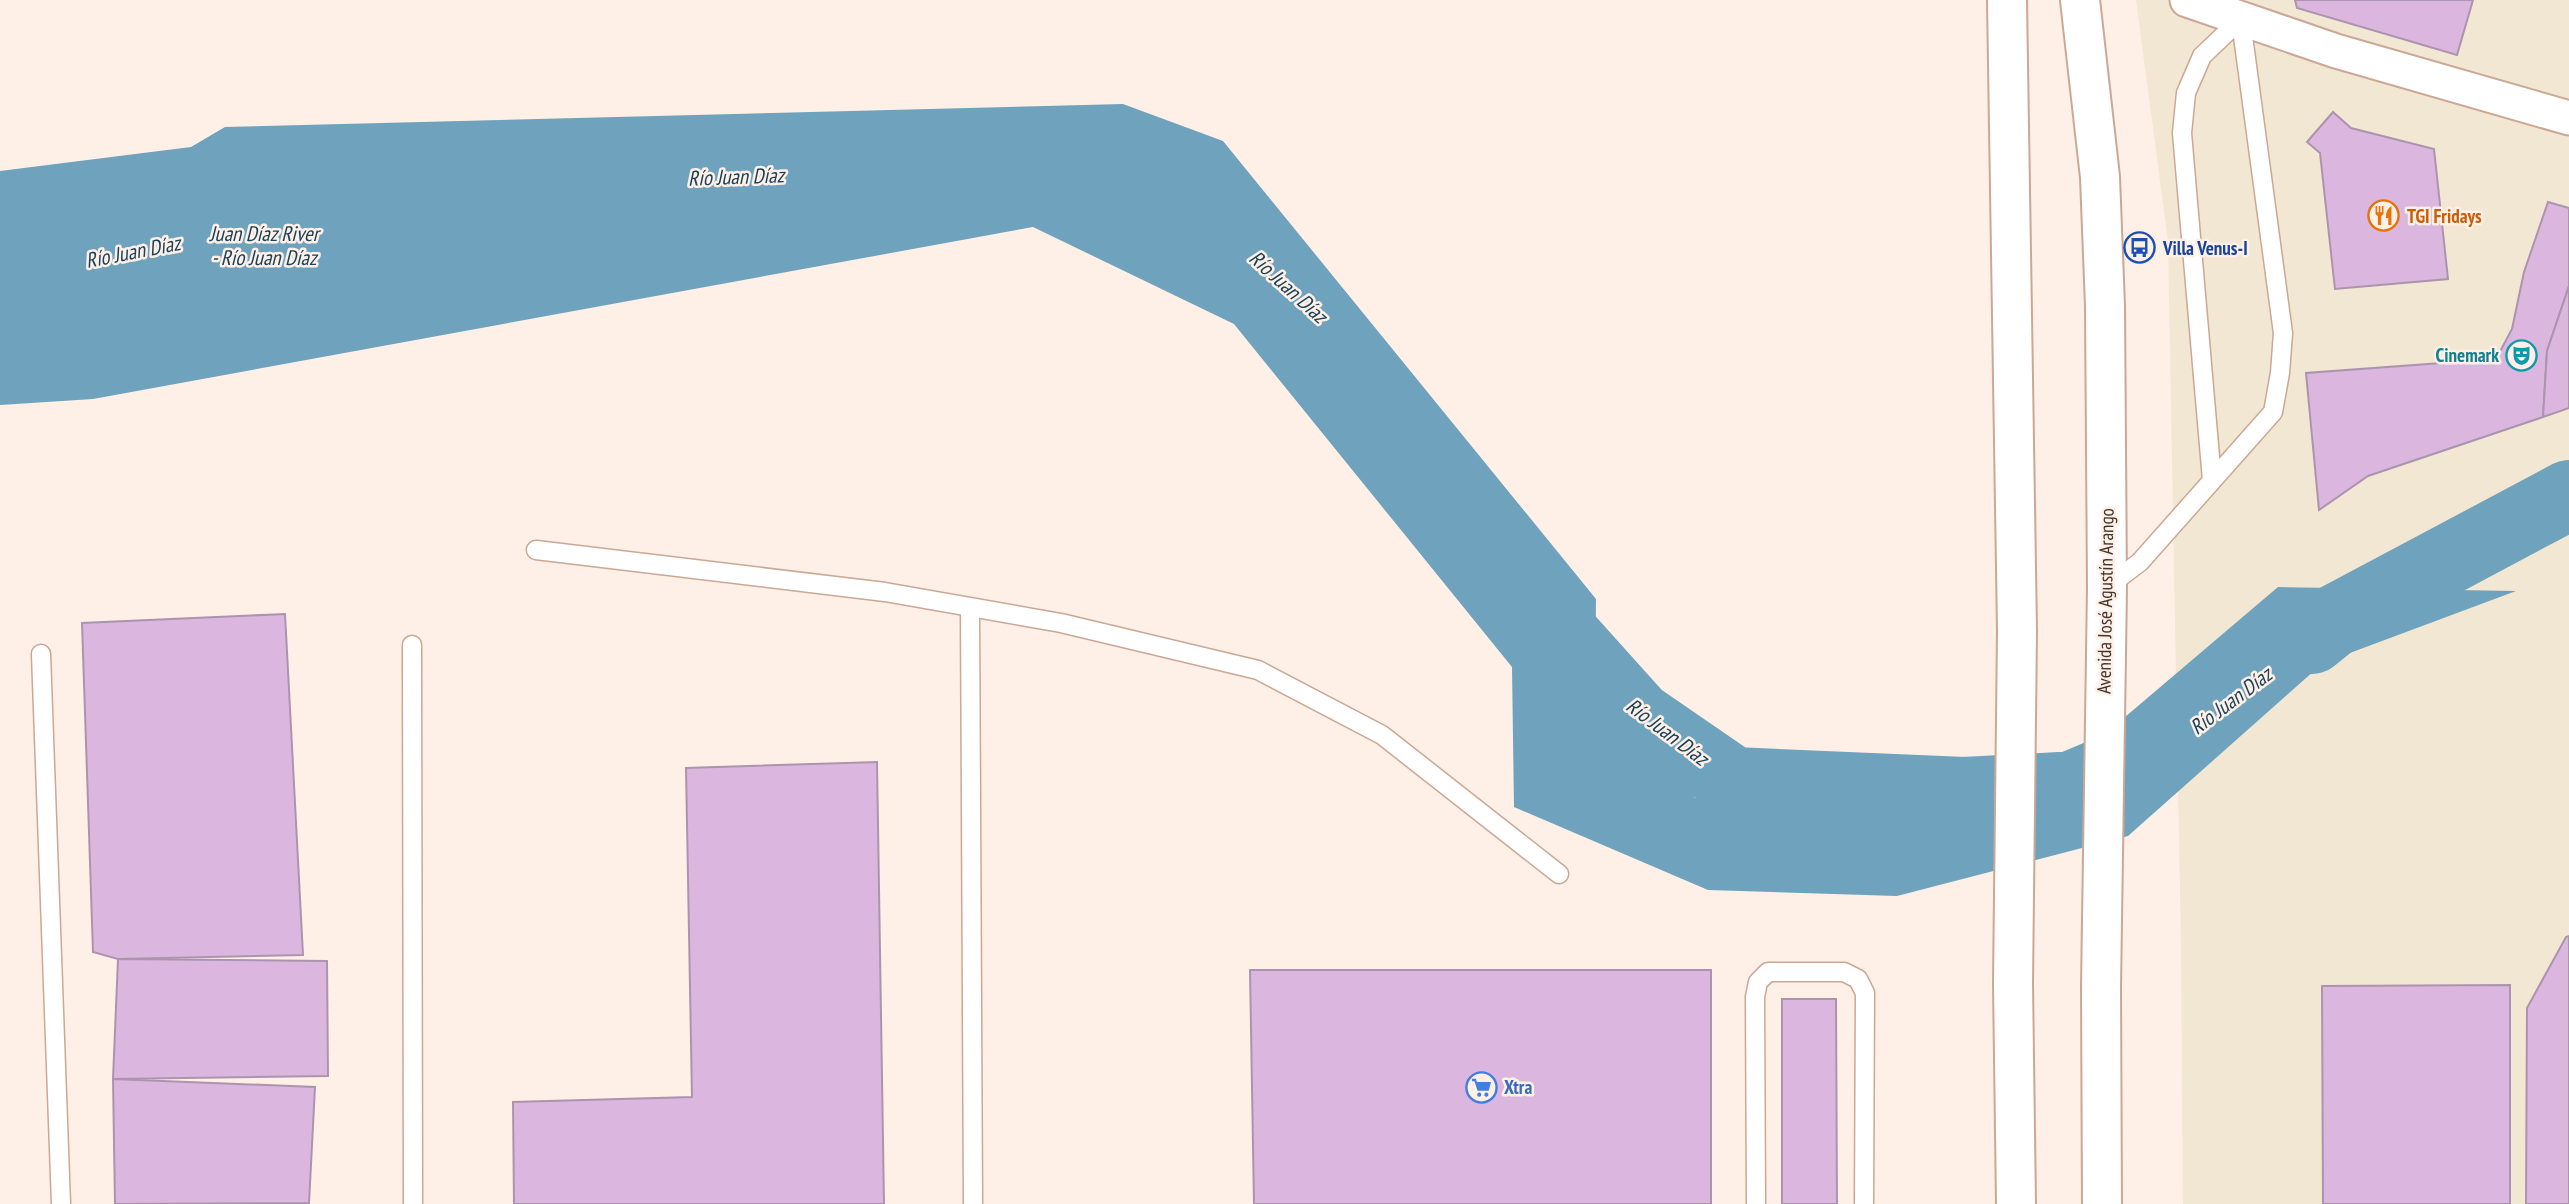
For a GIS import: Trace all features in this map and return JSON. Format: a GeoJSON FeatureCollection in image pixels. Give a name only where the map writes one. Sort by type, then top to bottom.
{"type":"FeatureCollection","features":[{"type":"Feature","properties":{"kind":"main road"},"geometry":{"type":"LineString","coordinates":[[2007,0],[2006,82],[2017,631],[2013,984],[2016,1204]]}},
{"type":"Feature","properties":{"kind":"main road"},"geometry":{"type":"LineString","coordinates":[[2006,82],[2019,38],[2036,0]]}},
{"type":"Feature","properties":{"kind":"main road","name":"Avenida José Agustín Arango"},"geometry":{"type":"LineString","coordinates":[[2080,0],[2100,177],[2105,306],[2107,587],[2104,637],[2101,988],[2102,1204]]}},
{"type":"Feature","properties":{"kind":"street"},"geometry":{"type":"LineString","coordinates":[[2187,0],[2239,10],[2336,51],[2569,118]]}},
{"type":"Feature","properties":{"kind":"lane"},"geometry":{"type":"LineString","coordinates":[[2107,587],[2140,562],[2273,412],[2283,333],[2239,10]]}},
{"type":"Feature","properties":{"kind":"lane"},"geometry":{"type":"LineString","coordinates":[[2212,481],[2182,133],[2186,93],[2202,56],[2239,10]]}},
{"type":"Feature","properties":{"kind":"lane"},"geometry":{"type":"LineString","coordinates":[[536,550],[885,592],[1061,623],[1258,670],[1382,735],[1559,874]]}},
{"type":"Feature","properties":{"kind":"lane"},"geometry":{"type":"LineString","coordinates":[[970,608],[973,1204]]}},
{"type":"Feature","properties":{"kind":"lane"},"geometry":{"type":"LineString","coordinates":[[412,645],[413,1204]]}},
{"type":"Feature","properties":{"kind":"lane"},"geometry":{"type":"LineString","coordinates":[[41,654],[61,1204]]}},
{"type":"Feature","properties":{"kind":"lane"},"geometry":{"type":"LineString","coordinates":[[1756,1204],[1755,997],[1758,982],[1768,972],[1844,972],[1858,979],[1865,993],[1864,1204]]}},
{"type":"Feature","properties":{"kind":"shaded area"},"geometry":{"type":"Polygon","coordinates":[[[2136,0],[2569,0],[2569,1204],[2183,1204],[2168,241],[2136,0]]]}},
{"type":"Feature","properties":{"kind":"water","name":"Juan Díaz River - Río Juan Díaz"},"geometry":{"type":"Polygon","coordinates":[[[1123,104],[1223,141],[1596,599],[1595,686],[1695,798],[1912,815],[2105,734],[2278,587],[2516,591],[2323,663],[2128,836],[1897,896],[1708,890],[1514,807],[1512,667],[1234,324],[1033,227],[93,399],[0,405],[0,171],[191,147],[225,127],[1123,104]]]}},
{"type":"Feature","properties":{"kind":"building"},"geometry":{"type":"Polygon","coordinates":[[[2295,0],[2473,0],[2457,55],[2297,8],[2295,0]]]}},
{"type":"Feature","properties":{"kind":"building","name":"TGI Fridays"},"geometry":{"type":"Polygon","coordinates":[[[2333,112],[2351,128],[2434,149],[2448,279],[2335,289],[2320,153],[2307,142],[2333,112]]]}},
{"type":"Feature","properties":{"kind":"building","name":"Cinemark"},"geometry":{"type":"Polygon","coordinates":[[[2548,202],[2569,208],[2569,286],[2547,351],[2543,417],[2368,476],[2319,510],[2306,373],[2496,359],[2512,329],[2524,272],[2548,202]]]}},
{"type":"Feature","properties":{"kind":"building"},"geometry":{"type":"Polygon","coordinates":[[[2569,286],[2569,408],[2543,417],[2547,351],[2569,286]]]}},
{"type":"Feature","properties":{"kind":"building"},"geometry":{"type":"Polygon","coordinates":[[[285,614],[303,955],[118,959],[93,952],[82,623],[285,614]]]}},
{"type":"Feature","properties":{"kind":"building"},"geometry":{"type":"Polygon","coordinates":[[[877,762],[884,1204],[514,1204],[513,1102],[692,1097],[686,768],[877,762]]]}},
{"type":"Feature","properties":{"kind":"building"},"geometry":{"type":"Polygon","coordinates":[[[2569,936],[2569,1204],[2526,1204],[2527,1008],[2569,936]]]}},
{"type":"Feature","properties":{"kind":"building"},"geometry":{"type":"Polygon","coordinates":[[[118,959],[327,961],[328,1076],[113,1079],[118,959]]]}},
{"type":"Feature","properties":{"kind":"building","name":"Xtra"},"geometry":{"type":"Polygon","coordinates":[[[1250,970],[1711,970],[1711,1204],[1254,1204],[1250,970]]]}},
{"type":"Feature","properties":{"kind":"building"},"geometry":{"type":"Polygon","coordinates":[[[2510,985],[2510,1204],[2323,1204],[2322,986],[2510,985]]]}},
{"type":"Feature","properties":{"kind":"building"},"geometry":{"type":"Polygon","coordinates":[[[1782,999],[1836,999],[1837,1204],[1782,1204],[1782,999]]]}},
{"type":"Feature","properties":{"kind":"building"},"geometry":{"type":"Polygon","coordinates":[[[113,1079],[315,1087],[309,1203],[115,1204],[113,1079]]]}},
{"type":"Feature","properties":{"kind":"waterway"},"geometry":{"type":"LineString","coordinates":[[2312,639],[2338,618],[2569,495]]}},
{"type":"Feature","properties":{"kind":"waterway","name":"Río Juan Díaz"},"geometry":{"type":"LineString","coordinates":[[1532,598],[1638,716],[1734,782],[1964,792],[2060,787]]}},
{"type":"Feature","properties":{"kind":"place","name":"TGI Fridays"},"geometry":{"type":"Point","coordinates":[2384,216]}},
{"type":"Feature","properties":{"kind":"place","name":"Villa Venus-I"},"geometry":{"type":"Point","coordinates":[2140,248]}},
{"type":"Feature","properties":{"kind":"place","name":"Cinemark"},"geometry":{"type":"Point","coordinates":[2522,355]}},
{"type":"Feature","properties":{"kind":"place","name":"Xtra"},"geometry":{"type":"Point","coordinates":[1481,1087]}}]}
